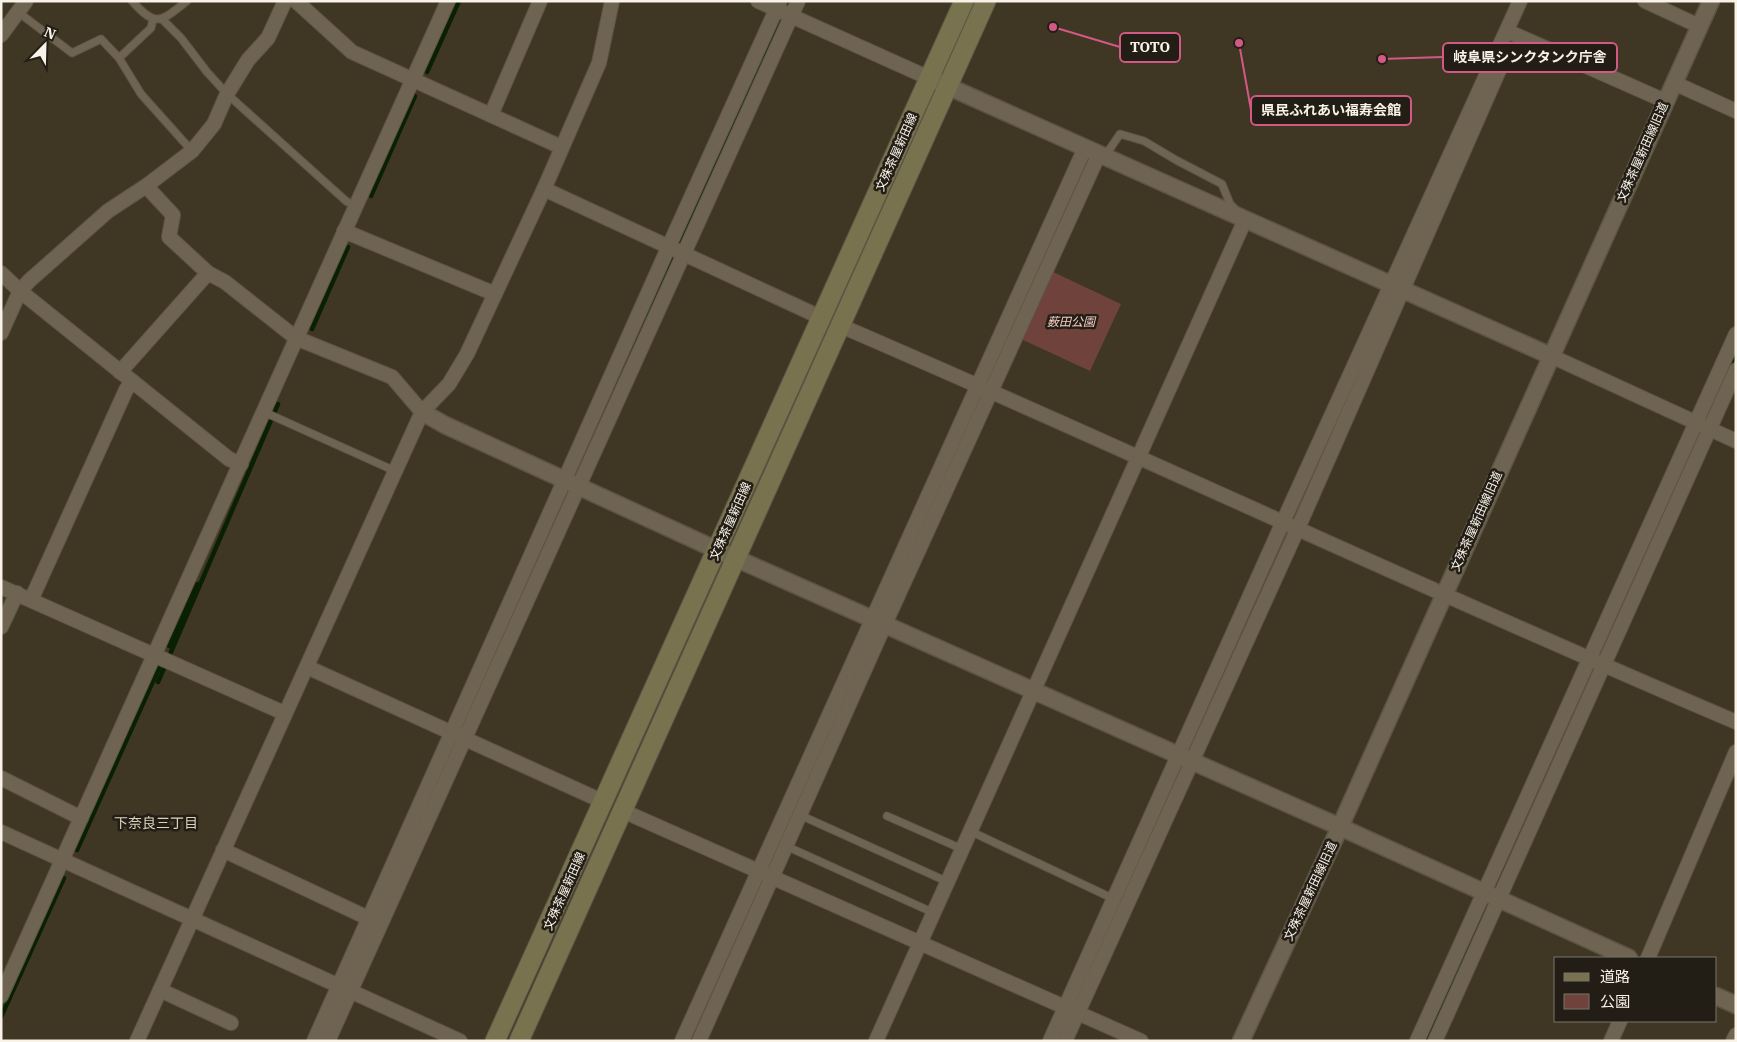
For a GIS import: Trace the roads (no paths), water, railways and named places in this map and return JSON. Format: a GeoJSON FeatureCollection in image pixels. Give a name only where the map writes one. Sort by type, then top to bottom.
{"type":"FeatureCollection","features":[{"type":"Feature","properties":{"kind":"main road","name":"文殊茶屋新田線"},"geometry":{"type":"LineString","coordinates":[[495,1041],[964,1]]}},
{"type":"Feature","properties":{"kind":"main road","name":"文殊茶屋新田線"},"geometry":{"type":"LineString","coordinates":[[519,1041],[842,326],[986,1]]}},
{"type":"Feature","properties":{"kind":"street"},"geometry":{"type":"LineString","coordinates":[[1,333],[20,291],[29,281],[108,211],[146,186],[192,151],[214,124],[227,94],[248,60],[268,38],[285,1]]}},
{"type":"Feature","properties":{"kind":"street"},"geometry":{"type":"LineString","coordinates":[[296,1],[352,52],[561,147]]}},
{"type":"Feature","properties":{"kind":"street"},"geometry":{"type":"LineString","coordinates":[[1,996],[448,1]]}},
{"type":"Feature","properties":{"kind":"street"},"geometry":{"type":"LineString","coordinates":[[491,115],[540,1]]}},
{"type":"Feature","properties":{"kind":"street"},"geometry":{"type":"LineString","coordinates":[[137,1041],[422,412],[449,384],[467,354],[544,189],[599,63],[612,1]]}},
{"type":"Feature","properties":{"kind":"street"},"geometry":{"type":"LineString","coordinates":[[758,1],[778,5],[791,16],[1397,286],[1736,441]]}},
{"type":"Feature","properties":{"kind":"street"},"geometry":{"type":"LineString","coordinates":[[328,1041],[368,918],[451,732],[684,253],[798,1]]}},
{"type":"Feature","properties":{"kind":"street"},"geometry":{"type":"LineString","coordinates":[[1050,1041],[1072,1009],[1185,758],[1283,522],[1397,286],[1510,33],[1520,1]]}},
{"type":"Feature","properties":{"kind":"street"},"geometry":{"type":"LineString","coordinates":[[1510,33],[1530,1]]}},
{"type":"Feature","properties":{"kind":"street"},"geometry":{"type":"LineString","coordinates":[[1645,1],[1699,26]]}},
{"type":"Feature","properties":{"kind":"street","name":"文殊茶屋新田線旧道"},"geometry":{"type":"LineString","coordinates":[[1241,1041],[1340,827],[1711,1]]}},
{"type":"Feature","properties":{"kind":"street"},"geometry":{"type":"LineString","coordinates":[[314,1041],[345,988],[465,738],[669,246],[778,5]]}},
{"type":"Feature","properties":{"kind":"street"},"geometry":{"type":"LineString","coordinates":[[1,35],[22,7]]}},
{"type":"Feature","properties":{"kind":"street"},"geometry":{"type":"LineString","coordinates":[[1510,33],[1665,101]]}},
{"type":"Feature","properties":{"kind":"street"},"geometry":{"type":"LineString","coordinates":[[1674,83],[1736,111]]}},
{"type":"Feature","properties":{"kind":"street"},"geometry":{"type":"LineString","coordinates":[[699,1041],[766,874],[985,388],[1096,153]]}},
{"type":"Feature","properties":{"kind":"street"},"geometry":{"type":"LineString","coordinates":[[146,186],[173,215],[169,237],[208,273],[225,282],[296,338],[392,377],[422,412],[445,425],[717,550],[1340,827],[1627,957]]}},
{"type":"Feature","properties":{"kind":"street"},"geometry":{"type":"LineString","coordinates":[[544,189],[820,317]]}},
{"type":"Feature","properties":{"kind":"street"},"geometry":{"type":"LineString","coordinates":[[876,1041],[1246,220]]}},
{"type":"Feature","properties":{"kind":"street"},"geometry":{"type":"LineString","coordinates":[[344,231],[494,294]]}},
{"type":"Feature","properties":{"kind":"street"},"geometry":{"type":"LineString","coordinates":[[1,273],[20,291],[229,459],[241,464]]}},
{"type":"Feature","properties":{"kind":"street"},"geometry":{"type":"LineString","coordinates":[[120,372],[208,273]]}},
{"type":"Feature","properties":{"kind":"street"},"geometry":{"type":"LineString","coordinates":[[1065,1041],[1072,1009],[1114,899],[1298,528],[1397,286]]}},
{"type":"Feature","properties":{"kind":"street"},"geometry":{"type":"LineString","coordinates":[[842,326],[1139,456],[1596,662],[1736,722]]}},
{"type":"Feature","properties":{"kind":"street"},"geometry":{"type":"LineString","coordinates":[[1418,1041],[1491,896],[1596,662],[1696,423],[1736,334]]}},
{"type":"Feature","properties":{"kind":"street"},"geometry":{"type":"LineString","coordinates":[[1596,662],[1710,429],[1736,370]]}},
{"type":"Feature","properties":{"kind":"street"},"geometry":{"type":"LineString","coordinates":[[31,600],[126,390],[132,381]]}},
{"type":"Feature","properties":{"kind":"street"},"geometry":{"type":"LineString","coordinates":[[1,587],[284,713]]}},
{"type":"Feature","properties":{"kind":"street"},"geometry":{"type":"LineString","coordinates":[[1,627],[17,594]]}},
{"type":"Feature","properties":{"kind":"street"},"geometry":{"type":"LineString","coordinates":[[682,1041],[766,874],[786,846],[879,622]]}},
{"type":"Feature","properties":{"kind":"street"},"geometry":{"type":"LineString","coordinates":[[307,667],[604,802]]}},
{"type":"Feature","properties":{"kind":"street"},"geometry":{"type":"LineString","coordinates":[[1648,957],[1736,752]]}},
{"type":"Feature","properties":{"kind":"street"},"geometry":{"type":"LineString","coordinates":[[1,778],[81,818]]}},
{"type":"Feature","properties":{"kind":"street"},"geometry":{"type":"LineString","coordinates":[[623,811],[1141,1041]]}},
{"type":"Feature","properties":{"kind":"street"},"geometry":{"type":"LineString","coordinates":[[1,832],[460,1041]]}},
{"type":"Feature","properties":{"kind":"street"},"geometry":{"type":"LineString","coordinates":[[223,850],[368,918]]}},
{"type":"Feature","properties":{"kind":"street"},"geometry":{"type":"LineString","coordinates":[[1435,1041],[1491,896]]}},
{"type":"Feature","properties":{"kind":"street"},"geometry":{"type":"LineString","coordinates":[[160,990],[231,1023]]}},
{"type":"Feature","properties":{"kind":"street"},"geometry":{"type":"LineString","coordinates":[[1717,996],[1736,1005]]}},
{"type":"Feature","properties":{"kind":"street"},"geometry":{"type":"LineString","coordinates":[[1611,1041],[1620,1022]]}},
{"type":"Feature","properties":{"kind":"street"},"geometry":{"type":"LineString","coordinates":[[1733,1041],[1736,1035]]}},
{"type":"Feature","properties":{"kind":"lane"},"geometry":{"type":"LineString","coordinates":[[132,1],[140,10],[153,19],[163,20],[181,38],[227,94],[346,201],[355,206]]}},
{"type":"Feature","properties":{"kind":"lane"},"geometry":{"type":"LineString","coordinates":[[163,20],[187,1]]}},
{"type":"Feature","properties":{"kind":"lane"},"geometry":{"type":"LineString","coordinates":[[22,7],[72,53],[101,39],[119,58],[141,94],[192,151]]}},
{"type":"Feature","properties":{"kind":"lane"},"geometry":{"type":"LineString","coordinates":[[119,58],[151,28],[153,19]]}},
{"type":"Feature","properties":{"kind":"lane"},"geometry":{"type":"LineString","coordinates":[[1096,153],[1120,134],[1144,141],[1222,184],[1230,204],[1246,220]]}},
{"type":"Feature","properties":{"kind":"lane"},"geometry":{"type":"LineString","coordinates":[[264,412],[395,471]]}},
{"type":"Feature","properties":{"kind":"lane"},"geometry":{"type":"LineString","coordinates":[[800,815],[948,882]]}},
{"type":"Feature","properties":{"kind":"lane"},"geometry":{"type":"LineString","coordinates":[[887,816],[962,849]]}},
{"type":"Feature","properties":{"kind":"lane"},"geometry":{"type":"LineString","coordinates":[[970,831],[1114,899]]}},
{"type":"Feature","properties":{"kind":"lane"},"geometry":{"type":"LineString","coordinates":[[786,846],[934,912]]}},
{"type":"Feature","properties":{"kind":"waterway"},"geometry":{"type":"LineString","coordinates":[[427,72],[459,1]]}},
{"type":"Feature","properties":{"kind":"waterway"},"geometry":{"type":"LineString","coordinates":[[680,244],[781,19]]}},
{"type":"Feature","properties":{"kind":"waterway"},"geometry":{"type":"LineString","coordinates":[[371,196],[415,96]]}},
{"type":"Feature","properties":{"kind":"waterway"},"geometry":{"type":"LineString","coordinates":[[312,329],[348,247]]}},
{"type":"Feature","properties":{"kind":"waterway"},"geometry":{"type":"LineString","coordinates":[[579,469],[675,255]]}},
{"type":"Feature","properties":{"kind":"waterway"},"geometry":{"type":"LineString","coordinates":[[990,376],[1044,255]]}},
{"type":"Feature","properties":{"kind":"waterway"},"geometry":{"type":"LineString","coordinates":[[1706,417],[1736,352]]}},
{"type":"Feature","properties":{"kind":"waterway"},"geometry":{"type":"LineString","coordinates":[[949,466],[980,399]]}},
{"type":"Feature","properties":{"kind":"waterway"},"geometry":{"type":"LineString","coordinates":[[158,682],[278,404]]}},
{"type":"Feature","properties":{"kind":"waterway"},"geometry":{"type":"LineString","coordinates":[[461,729],[566,496]]}},
{"type":"Feature","properties":{"kind":"waterway"},"geometry":{"type":"LineString","coordinates":[[169,646],[197,584]]}},
{"type":"Feature","properties":{"kind":"waterway"},"geometry":{"type":"LineString","coordinates":[[77,850],[159,668]]}},
{"type":"Feature","properties":{"kind":"waterway"},"geometry":{"type":"LineString","coordinates":[[1497,883],[1572,714]]}},
{"type":"Feature","properties":{"kind":"waterway"},"geometry":{"type":"LineString","coordinates":[[445,765],[456,741]]}},
{"type":"Feature","properties":{"kind":"waterway"},"geometry":{"type":"LineString","coordinates":[[771,862],[794,810]]}},
{"type":"Feature","properties":{"kind":"waterway"},"geometry":{"type":"LineString","coordinates":[[1092,966],[1133,873]]}},
{"type":"Feature","properties":{"kind":"waterway"},"geometry":{"type":"LineString","coordinates":[[1,1017],[64,878]]}},
{"type":"Feature","properties":{"kind":"waterway"},"geometry":{"type":"LineString","coordinates":[[690,1041],[761,883]]}},
{"type":"Feature","properties":{"kind":"waterway"},"geometry":{"type":"LineString","coordinates":[[1426,1041],[1485,909]]}},
{"type":"Feature","properties":{"kind":"place","name":"TOTO"},"geometry":{"type":"Point","coordinates":[1053,27]}},
{"type":"Feature","properties":{"kind":"place","name":"県民ふれあい福寿会館"},"geometry":{"type":"Point","coordinates":[1239,43]}},
{"type":"Feature","properties":{"kind":"place","name":"岐阜県シンクタンク庁舎"},"geometry":{"type":"Point","coordinates":[1382,59]}},
{"type":"Feature","properties":{"kind":"district","name":"下奈良三丁目"},"geometry":{"type":"Point","coordinates":[156,823]}},
{"type":"Feature","properties":{"kind":"park label","name":"薮田公園"},"geometry":{"type":"Point","coordinates":[1071,321]}}]}
